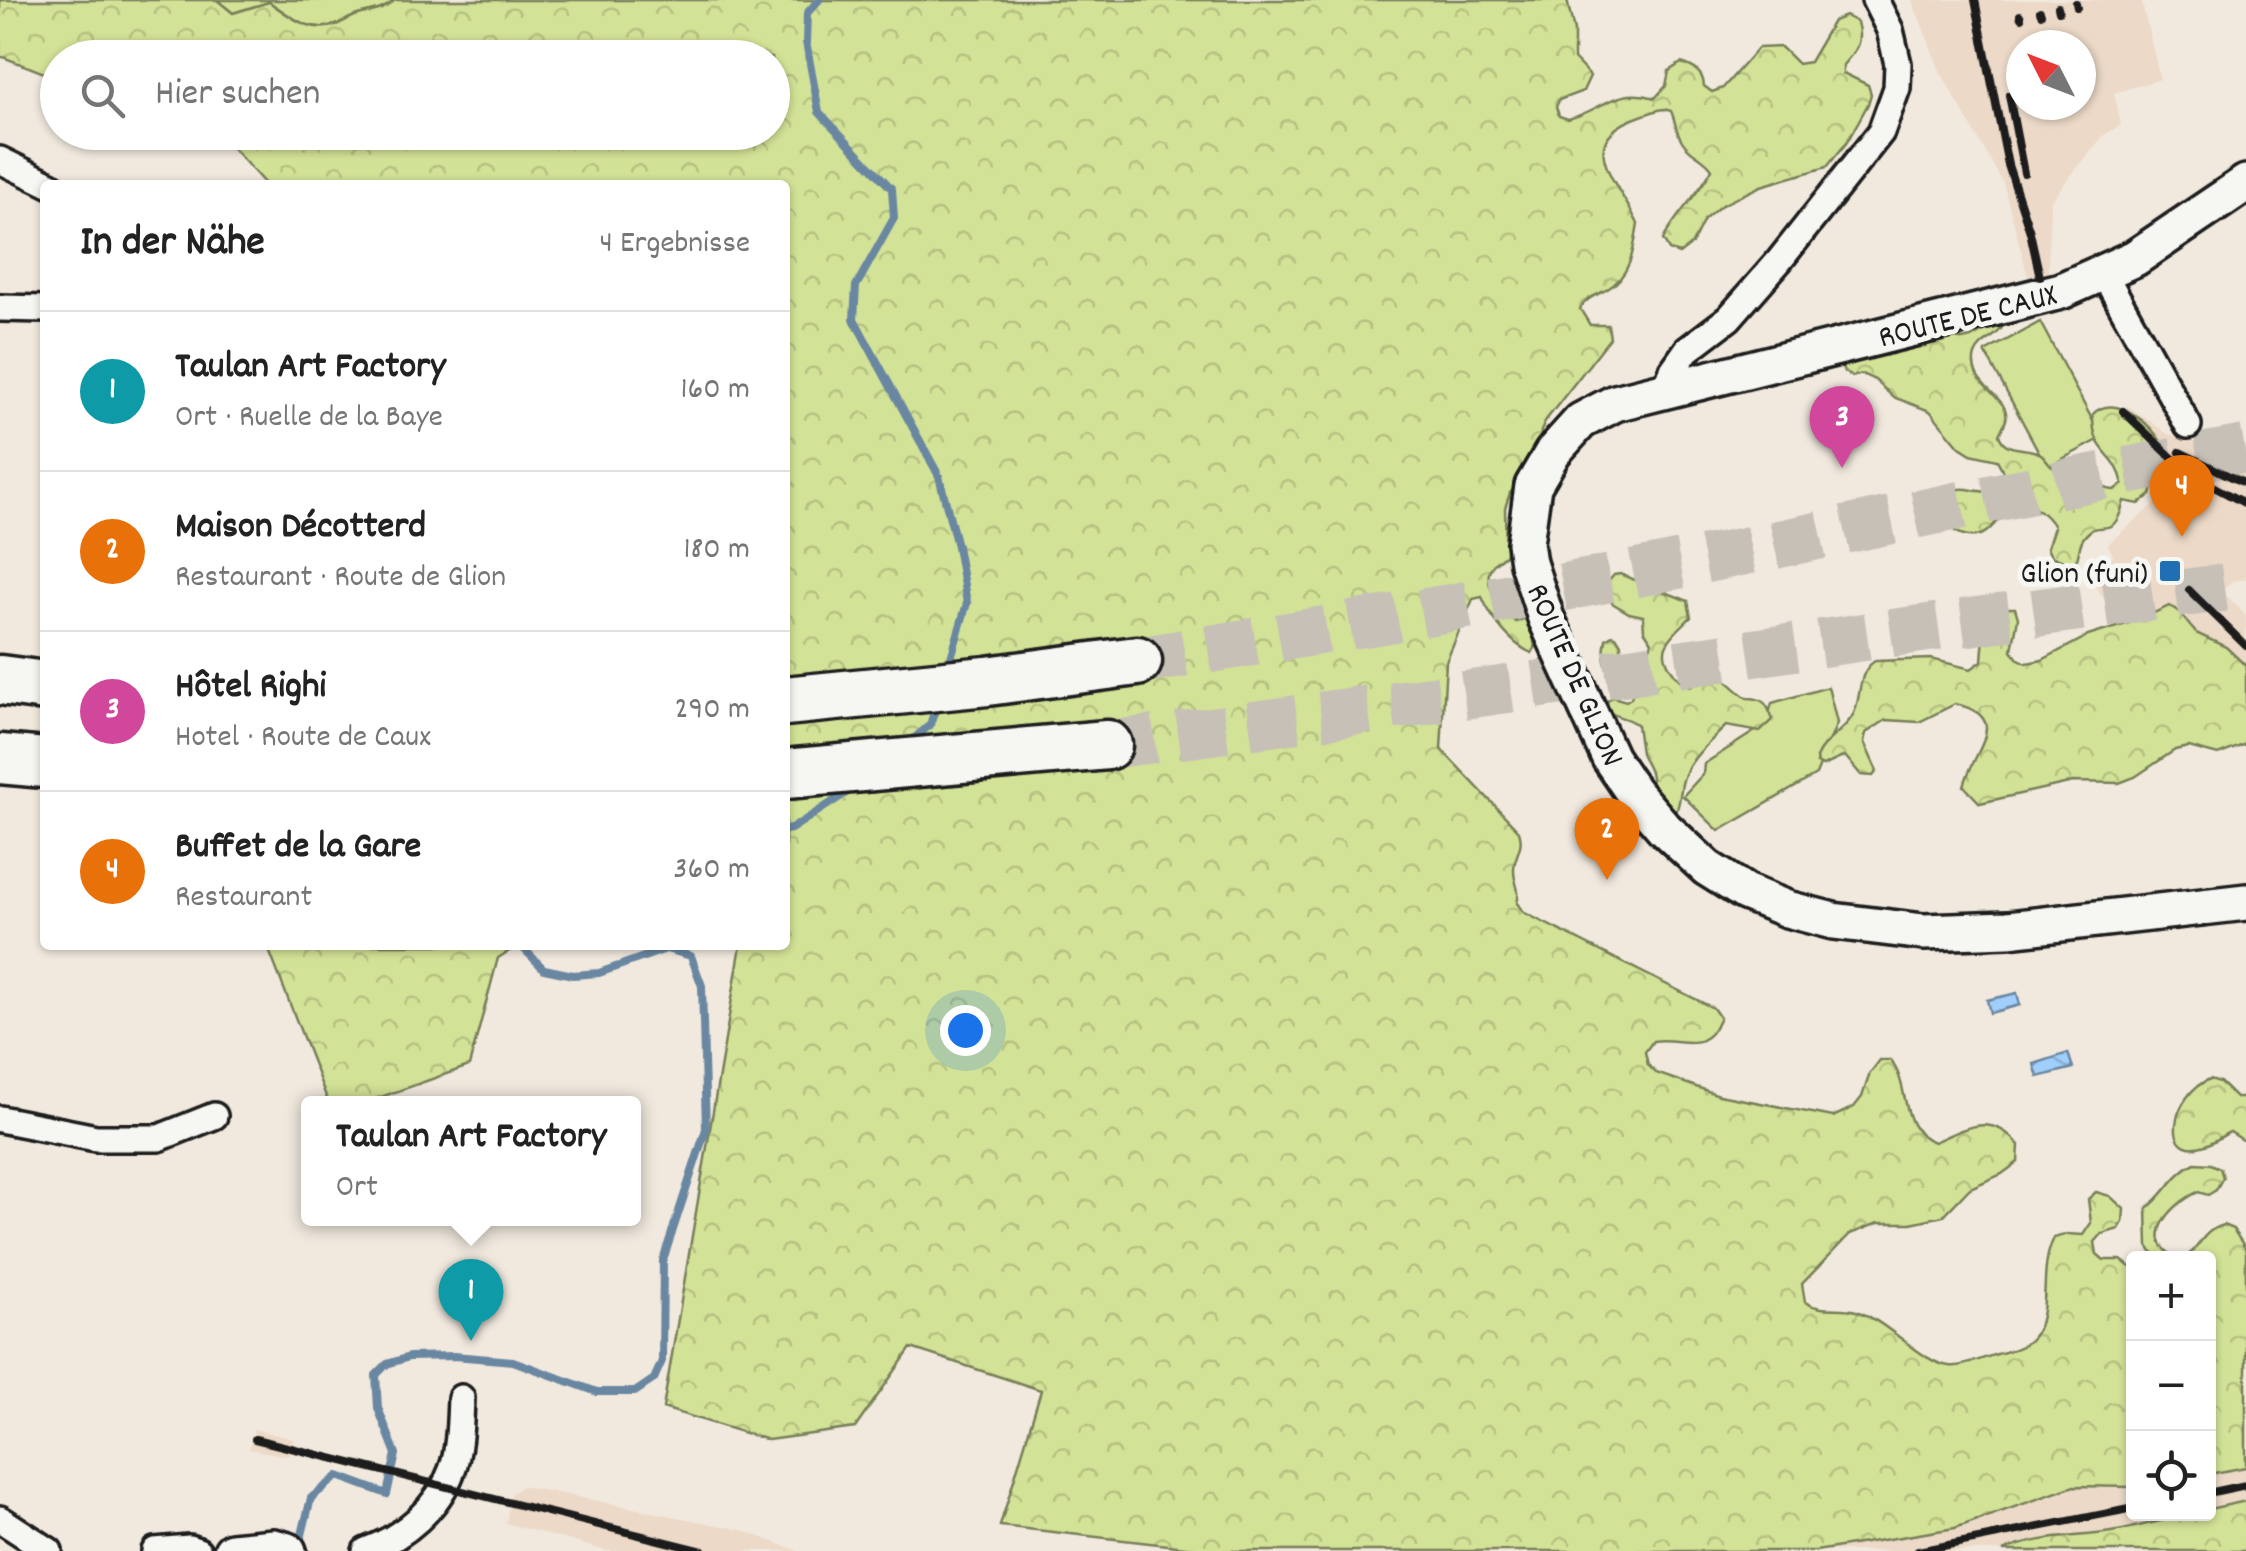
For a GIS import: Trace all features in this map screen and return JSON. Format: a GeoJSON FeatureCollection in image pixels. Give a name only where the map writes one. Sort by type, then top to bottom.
{"type":"FeatureCollection","features":[{"type":"Feature","properties":{"kind":"highway"},"geometry":{"type":"LineString","coordinates":[[790,701],[1138,661]]}},
{"type":"Feature","properties":{"kind":"highway"},"geometry":{"type":"LineString","coordinates":[[0,680],[40,685]]}},
{"type":"Feature","properties":{"kind":"highway"},"geometry":{"type":"LineString","coordinates":[[790,774],[1107,745]]}},
{"type":"Feature","properties":{"kind":"highway"},"geometry":{"type":"LineString","coordinates":[[0,759],[40,763]]}},
{"type":"Feature","properties":{"kind":"street"},"geometry":{"type":"LineString","coordinates":[[1666,390],[1673,370],[1688,350],[1729,318],[1881,132],[1896,88],[1898,64],[1890,30],[1875,0]]}},
{"type":"Feature","properties":{"kind":"street"},"geometry":{"type":"LineString","coordinates":[[0,160],[41,180]]}},
{"type":"Feature","properties":{"kind":"street","name":"ROUTE DE CAUX"},"geometry":{"type":"LineString","coordinates":[[1666,390],[2061,290],[2136,258],[2246,183]]}},
{"type":"Feature","properties":{"kind":"street"},"geometry":{"type":"LineString","coordinates":[[2104,274],[2188,425]]}},
{"type":"Feature","properties":{"kind":"street"},"geometry":{"type":"LineString","coordinates":[[0,308],[40,309]]}},
{"type":"Feature","properties":{"kind":"street","name":"ROUTE DE GLION"},"geometry":{"type":"LineString","coordinates":[[1666,390],[1616,403],[1581,421],[1553,452],[1533,486],[1524,543],[1546,618],[1610,758],[1632,792],[1685,850],[1745,892],[1787,909],[1832,921],[1924,932],[2008,929],[2246,902]]}},
{"type":"Feature","properties":{"kind":"street"},"geometry":{"type":"LineString","coordinates":[[0,1119],[96,1138],[159,1138],[214,1116]]}},
{"type":"Feature","properties":{"kind":"street"},"geometry":{"type":"LineString","coordinates":[[366,1551],[398,1536],[438,1497],[454,1468],[462,1398]]}},
{"type":"Feature","properties":{"kind":"street"},"geometry":{"type":"LineString","coordinates":[[0,1519],[49,1551]]}},
{"type":"Feature","properties":{"kind":"street"},"geometry":{"type":"LineString","coordinates":[[232,1551],[284,1550]]}},
{"type":"Feature","properties":{"kind":"street"},"geometry":{"type":"LineString","coordinates":[[156,1551],[198,1551]]}},
{"type":"Feature","properties":{"kind":"shaded area"},"geometry":{"type":"Polygon","coordinates":[[[1912,0],[2141,0],[2160,79],[2114,93],[2121,125],[2104,135],[2050,201],[2048,275],[2029,280],[2003,183],[1941,73],[1912,0]]]}},
{"type":"Feature","properties":{"kind":"shaded area"},"geometry":{"type":"Polygon","coordinates":[[[2128,406],[2168,434],[2208,446],[2246,450],[2246,579],[2232,581],[2221,591],[2246,616],[2246,666],[2226,647],[2196,633],[2176,609],[2115,625],[2108,605],[2088,574],[2113,556],[2108,544],[2183,480],[2160,462],[2116,415],[2128,406]]]}},
{"type":"Feature","properties":{"kind":"shaded area"},"geometry":{"type":"Polygon","coordinates":[[[254,1429],[293,1439],[289,1456],[249,1449],[254,1429]]]}},
{"type":"Feature","properties":{"kind":"shaded area"},"geometry":{"type":"Polygon","coordinates":[[[2246,1467],[2246,1501],[2216,1507],[2216,1473],[2246,1467]]]}},
{"type":"Feature","properties":{"kind":"shaded area"},"geometry":{"type":"Polygon","coordinates":[[[522,1486],[742,1530],[798,1551],[607,1551],[506,1523],[511,1494],[522,1486]]]}},
{"type":"Feature","properties":{"kind":"shaded area"},"geometry":{"type":"Polygon","coordinates":[[[2074,1486],[2126,1487],[2126,1521],[2160,1521],[2116,1531],[2023,1542],[2003,1551],[1816,1551],[1955,1528],[2074,1486]]]}},
{"type":"Feature","properties":{"kind":"green space"},"geometry":{"type":"Polygon","coordinates":[[[0,0],[217,0],[233,13],[269,2],[300,22],[326,27],[382,9],[395,0],[1567,0],[1574,31],[1574,59],[1590,76],[1583,91],[1559,100],[1559,116],[1568,119],[1619,97],[1655,98],[1666,86],[1669,71],[1681,63],[1697,71],[1704,86],[1712,92],[1723,88],[1758,48],[1781,47],[1798,64],[1809,62],[1833,21],[1845,16],[1857,22],[1859,41],[1843,65],[1843,73],[1868,85],[1871,94],[1847,142],[1827,167],[1761,186],[1720,206],[1704,220],[1692,244],[1679,254],[1669,250],[1663,240],[1712,169],[1682,141],[1671,111],[1661,109],[1641,116],[1608,137],[1605,163],[1638,224],[1637,233],[1621,277],[1580,309],[1590,325],[1608,325],[1610,338],[1546,420],[1539,454],[1527,476],[1510,493],[1505,508],[1506,554],[1489,572],[1490,587],[1505,611],[1516,622],[1528,617],[1539,625],[1533,635],[1535,648],[1532,653],[1517,644],[1496,622],[1482,597],[1473,599],[1446,662],[1441,749],[1519,831],[1521,842],[1514,871],[1517,903],[1523,912],[1713,1008],[1720,1018],[1707,1037],[1699,1041],[1653,1041],[1645,1052],[1648,1065],[1656,1073],[1719,1095],[1833,1117],[1854,1107],[1870,1073],[1880,1060],[1890,1060],[1901,1081],[1910,1117],[1923,1136],[1934,1142],[1968,1128],[1989,1126],[1999,1128],[2019,1145],[2018,1162],[1970,1188],[1943,1216],[1911,1223],[1878,1223],[1850,1234],[1802,1284],[1805,1302],[1856,1311],[1939,1363],[1968,1364],[2018,1348],[2035,1334],[2042,1318],[2049,1249],[2054,1238],[2083,1235],[2091,1223],[2088,1199],[2096,1192],[2110,1196],[2124,1209],[2119,1229],[2102,1234],[2095,1242],[2097,1254],[2104,1260],[2126,1264],[2126,1487],[2074,1486],[1955,1528],[1816,1551],[1220,1551],[1000,1526],[1041,1390],[911,1348],[855,1428],[768,1440],[663,1408],[740,950],[790,950],[790,180],[261,180],[234,150],[790,150],[790,40],[40,40],[40,71],[0,56],[0,0]]]}},
{"type":"Feature","properties":{"kind":"green space"},"geometry":{"type":"Polygon","coordinates":[[[217,0],[395,0],[382,9],[336,25],[317,27],[300,22],[269,2],[233,13],[217,0]]]}},
{"type":"Feature","properties":{"kind":"green space"},"geometry":{"type":"Polygon","coordinates":[[[1999,322],[2003,326],[1977,350],[1974,365],[1982,383],[2006,412],[1999,435],[2006,445],[2035,451],[2056,468],[2092,469],[2110,490],[2123,484],[2096,438],[2093,414],[2102,408],[2123,409],[2152,430],[2164,448],[2151,495],[2139,504],[2124,501],[2115,522],[2091,531],[2082,541],[2077,559],[2070,564],[2051,556],[2047,548],[2054,527],[2038,510],[2016,506],[1976,536],[1961,534],[1940,520],[1939,503],[1955,490],[2000,488],[2003,474],[1997,460],[1971,454],[1960,447],[1930,411],[1893,397],[1862,374],[1852,377],[1841,365],[1845,358],[1945,335],[1971,338],[1999,322]]]}},
{"type":"Feature","properties":{"kind":"green space"},"geometry":{"type":"Polygon","coordinates":[[[2040,322],[2102,438],[2047,467],[1985,352],[2040,322]]]}},
{"type":"Feature","properties":{"kind":"green space"},"geometry":{"type":"Polygon","coordinates":[[[1620,574],[1688,601],[1691,617],[1665,650],[1667,662],[1680,680],[1690,687],[1711,673],[1717,675],[1747,698],[1764,703],[1773,720],[1760,732],[1726,726],[1691,763],[1677,809],[1667,811],[1655,799],[1637,725],[1606,709],[1608,700],[1613,697],[1626,701],[1633,691],[1608,671],[1604,658],[1606,639],[1616,636],[1621,644],[1621,657],[1628,661],[1649,650],[1652,642],[1644,630],[1643,616],[1612,603],[1608,582],[1620,574]]]}},
{"type":"Feature","properties":{"kind":"green space"},"geometry":{"type":"Polygon","coordinates":[[[2169,606],[2196,633],[2226,647],[2246,666],[2246,744],[2218,755],[2189,747],[2175,750],[2119,783],[2073,782],[1980,803],[1964,786],[1986,727],[1973,710],[1955,704],[1919,722],[1886,720],[1866,733],[1864,742],[1877,771],[1873,776],[1861,775],[1845,756],[1823,766],[1817,763],[1820,751],[1854,713],[1865,671],[1875,661],[1931,659],[1971,669],[1982,661],[1990,625],[2009,608],[2015,608],[2018,618],[2012,650],[2027,663],[2169,606]]]}},
{"type":"Feature","properties":{"kind":"green space"},"geometry":{"type":"Polygon","coordinates":[[[1828,687],[1837,723],[1816,775],[1719,831],[1683,796],[1703,774],[1704,764],[1766,724],[1772,703],[1828,687]]]}},
{"type":"Feature","properties":{"kind":"green space"},"geometry":{"type":"Polygon","coordinates":[[[269,950],[511,950],[498,958],[469,1066],[384,1096],[326,1096],[269,950]]]}},
{"type":"Feature","properties":{"kind":"green space"},"geometry":{"type":"Polygon","coordinates":[[[2210,1079],[2220,1082],[2236,1098],[2246,1098],[2246,1142],[2230,1132],[2208,1144],[2192,1147],[2182,1144],[2177,1136],[2179,1111],[2186,1098],[2210,1079]]]}},
{"type":"Feature","properties":{"kind":"green space"},"geometry":{"type":"Polygon","coordinates":[[[2195,1163],[2211,1164],[2220,1168],[2223,1177],[2216,1190],[2208,1195],[2198,1192],[2169,1214],[2160,1233],[2166,1251],[2151,1251],[2147,1208],[2195,1163]]]}},
{"type":"Feature","properties":{"kind":"green space"},"geometry":{"type":"Polygon","coordinates":[[[2223,1225],[2233,1229],[2246,1249],[2246,1467],[2216,1473],[2216,1251],[2193,1251],[2223,1225]]]}},
{"type":"Feature","properties":{"kind":"green space"},"geometry":{"type":"Polygon","coordinates":[[[2246,1501],[2246,1551],[2003,1551],[2045,1539],[2117,1531],[2161,1521],[2216,1521],[2216,1507],[2246,1501]]]}},
{"type":"Feature","properties":{"kind":"water"},"geometry":{"type":"Polygon","coordinates":[[[2017,993],[2020,1005],[1990,1013],[1987,1000],[2017,993]]]}},
{"type":"Feature","properties":{"kind":"water"},"geometry":{"type":"Polygon","coordinates":[[[2068,1053],[2073,1068],[2038,1077],[2034,1064],[2068,1053]]]}},
{"type":"Feature","properties":{"kind":"waterway"},"geometry":{"type":"LineString","coordinates":[[819,0],[807,13],[806,42],[819,112],[892,189],[894,218],[856,286],[854,319],[939,476],[967,603],[948,668]]}},
{"type":"Feature","properties":{"kind":"waterway"},"geometry":{"type":"LineString","coordinates":[[907,744],[930,725],[938,700]]}},
{"type":"Feature","properties":{"kind":"waterway"},"geometry":{"type":"LineString","coordinates":[[790,829],[854,788]]}},
{"type":"Feature","properties":{"kind":"waterway"},"geometry":{"type":"LineString","coordinates":[[525,950],[544,969],[573,975],[599,973],[663,950]]}},
{"type":"Feature","properties":{"kind":"waterway"},"geometry":{"type":"LineString","coordinates":[[299,1547],[311,1498],[338,1476],[387,1494],[396,1454],[378,1408],[376,1375],[387,1364],[409,1357],[513,1361],[597,1392],[635,1392],[654,1379],[662,1361],[663,1260],[706,1129],[702,986],[691,956],[670,950]]}},
{"type":"Feature","properties":{"kind":"tunnel"},"geometry":{"type":"LineString","coordinates":[[1137,661],[1588,583],[2246,449]]}},
{"type":"Feature","properties":{"kind":"tunnel"},"geometry":{"type":"LineString","coordinates":[[1107,745],[2246,585]]}},
{"type":"Feature","properties":{"kind":"railway"},"geometry":{"type":"LineString","coordinates":[[1975,0],[2008,165],[2040,277]]}},
{"type":"Feature","properties":{"kind":"railway"},"geometry":{"type":"LineString","coordinates":[[2076,3],[2077,7]]}},
{"type":"Feature","properties":{"kind":"railway"},"geometry":{"type":"LineString","coordinates":[[2058,7],[2059,11]]}},
{"type":"Feature","properties":{"kind":"railway"},"geometry":{"type":"LineString","coordinates":[[2014,120],[2024,173]]}},
{"type":"Feature","properties":{"kind":"railway"},"geometry":{"type":"LineString","coordinates":[[2123,411],[2188,473],[2246,504]]}},
{"type":"Feature","properties":{"kind":"railway"},"geometry":{"type":"LineString","coordinates":[[2180,452],[2246,484]]}},
{"type":"Feature","properties":{"kind":"railway"},"geometry":{"type":"LineString","coordinates":[[2189,590],[2246,646]]}},
{"type":"Feature","properties":{"kind":"railway"},"geometry":{"type":"LineString","coordinates":[[255,1439],[703,1551]]}},
{"type":"Feature","properties":{"kind":"railway"},"geometry":{"type":"LineString","coordinates":[[2216,1491],[2246,1485]]}},
{"type":"Feature","properties":{"kind":"railway"},"geometry":{"type":"LineString","coordinates":[[1918,1551],[2126,1510]]}},
{"type":"Feature","properties":{"kind":"place","name":"Hôtel Righi"},"geometry":{"type":"Point","coordinates":[1842,468]}},
{"type":"Feature","properties":{"kind":"place","name":"Buffet de la Gare"},"geometry":{"type":"Point","coordinates":[2182,537]}},
{"type":"Feature","properties":{"kind":"place","name":"Glion (funi)"},"geometry":{"type":"Point","coordinates":[2170,571]}},
{"type":"Feature","properties":{"kind":"place","name":"Maison Décotterd"},"geometry":{"type":"Point","coordinates":[1607,880]}},
{"type":"Feature","properties":{"kind":"place","name":"Taulan Art Factory"},"geometry":{"type":"Point","coordinates":[471,1341]}}]}
